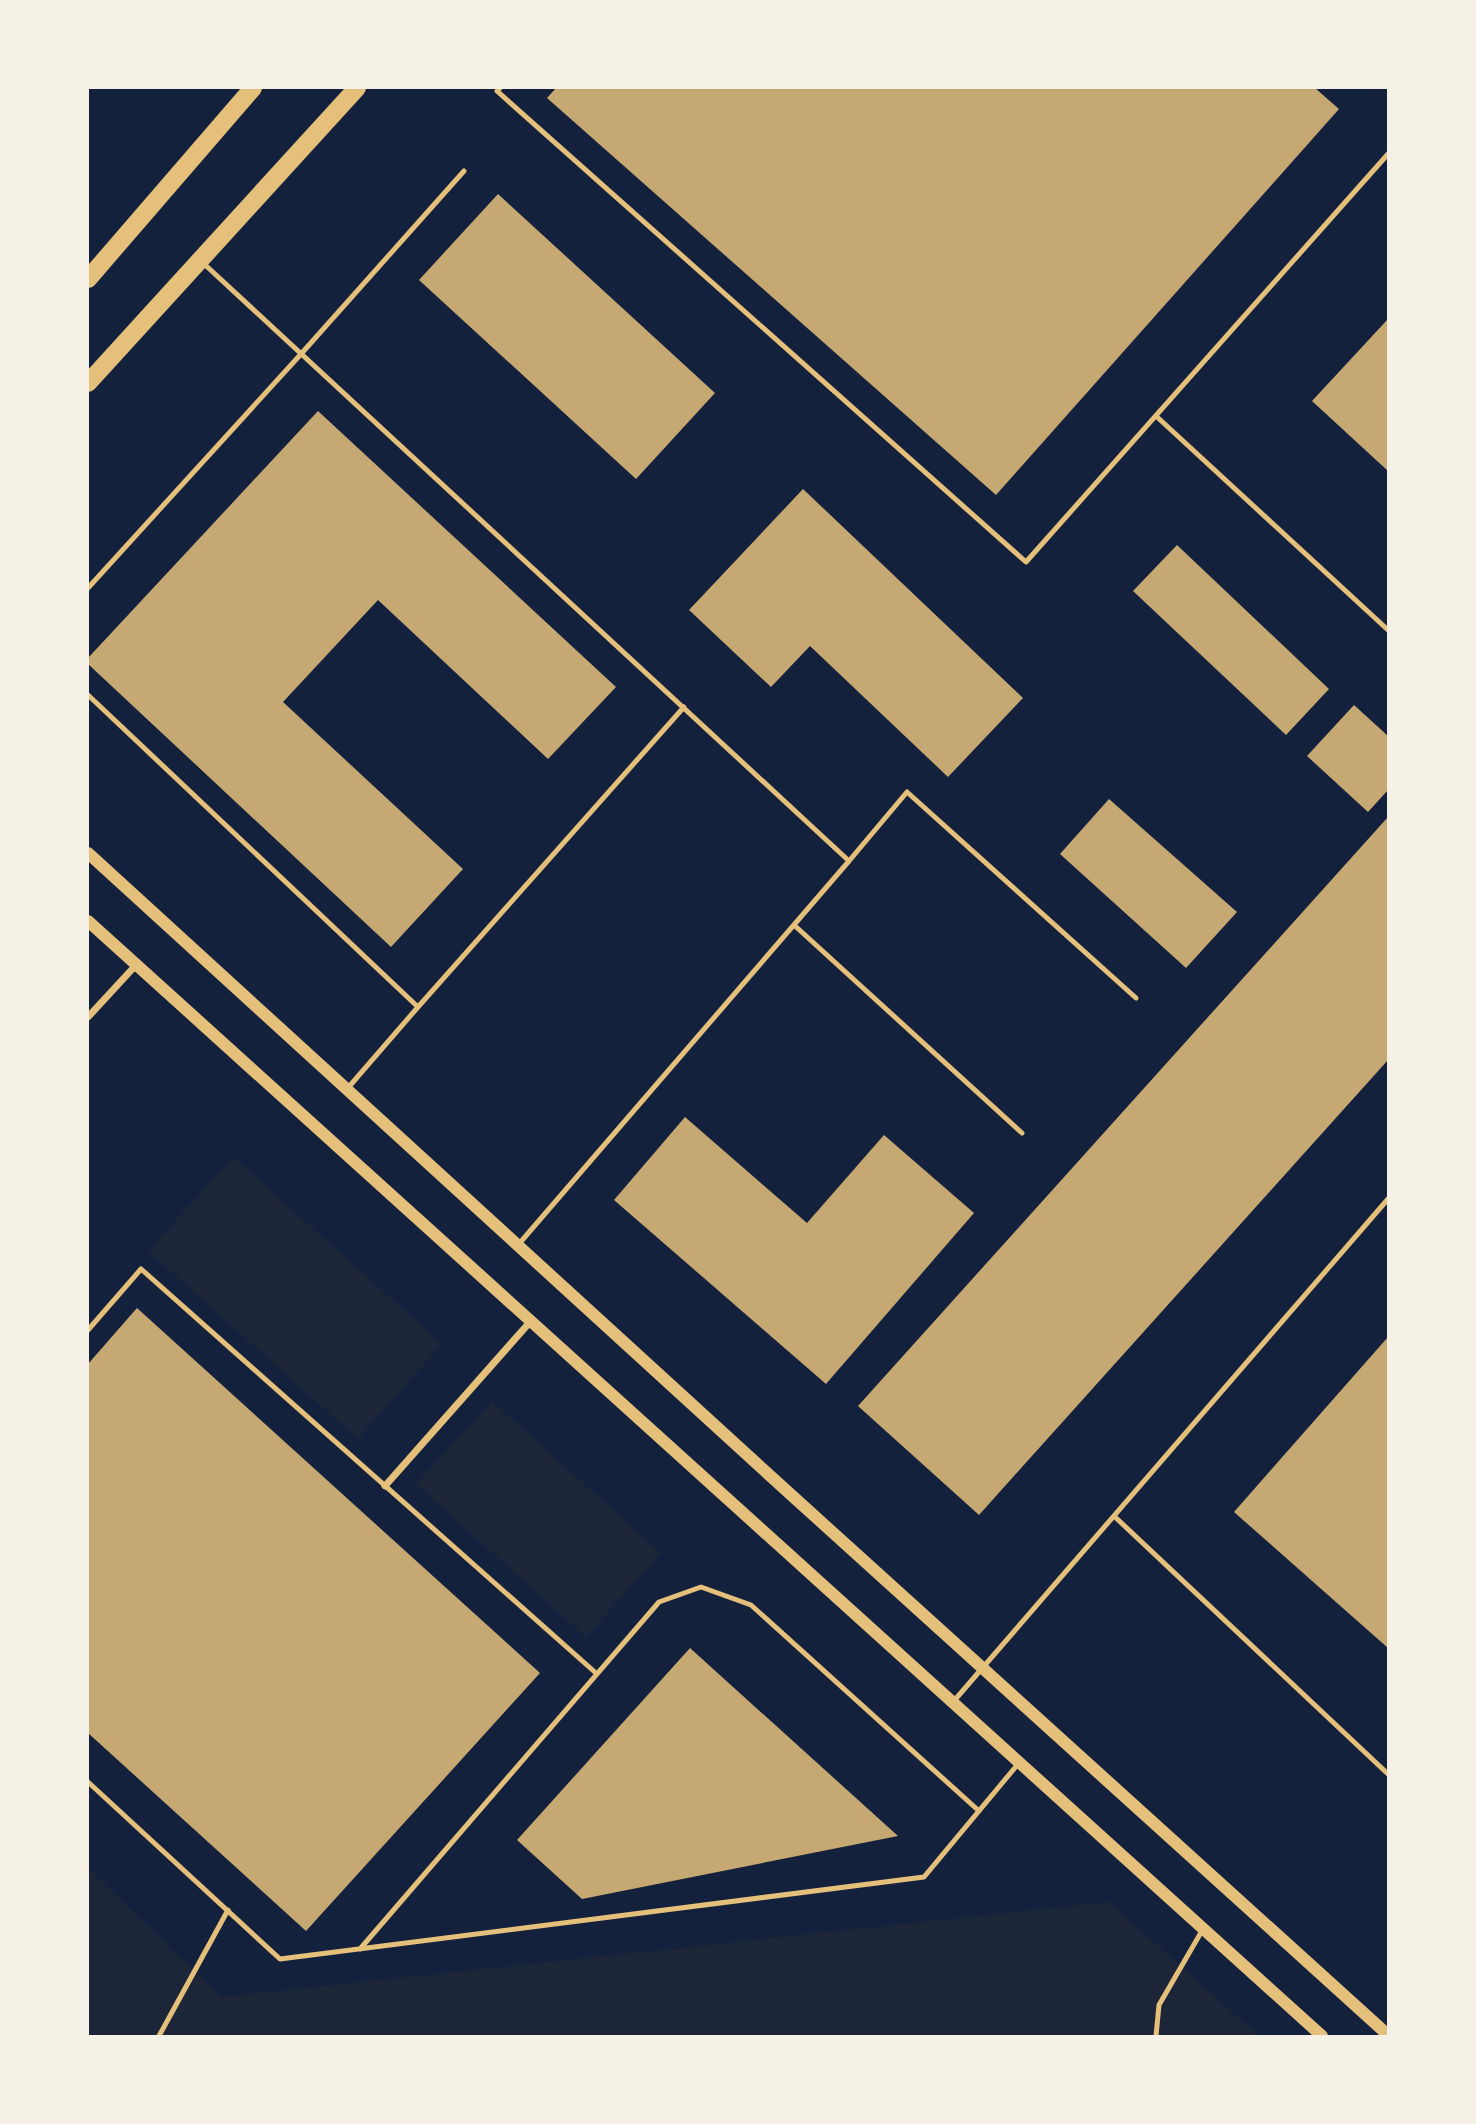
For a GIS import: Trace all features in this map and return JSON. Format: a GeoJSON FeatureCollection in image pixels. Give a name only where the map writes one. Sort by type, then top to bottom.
{"type":"FeatureCollection","features":[{"type":"Feature","properties":{"kind":"main road"},"geometry":{"type":"LineString","coordinates":[[90,270],[253,88]]}},
{"type":"Feature","properties":{"kind":"main road"},"geometry":{"type":"LineString","coordinates":[[88,383],[356,88]]}},
{"type":"Feature","properties":{"kind":"street"},"geometry":{"type":"LineString","coordinates":[[88,853],[1388,2035]]}},
{"type":"Feature","properties":{"kind":"street"},"geometry":{"type":"LineString","coordinates":[[88,921],[1322,2036]]}},
{"type":"Feature","properties":{"kind":"street"},"geometry":{"type":"LineString","coordinates":[[88,1017],[136,965]]}},
{"type":"Feature","properties":{"kind":"street"},"geometry":{"type":"LineString","coordinates":[[385,1486],[530,1322]]}},
{"type":"Feature","properties":{"kind":"lane"},"geometry":{"type":"LineString","coordinates":[[500,88],[497,91],[1026,562],[1388,154]]}},
{"type":"Feature","properties":{"kind":"lane"},"geometry":{"type":"LineString","coordinates":[[88,588],[301,355],[464,171]]}},
{"type":"Feature","properties":{"kind":"lane"},"geometry":{"type":"LineString","coordinates":[[199,260],[849,861]]}},
{"type":"Feature","properties":{"kind":"lane"},"geometry":{"type":"LineString","coordinates":[[1156,416],[1388,630]]}},
{"type":"Feature","properties":{"kind":"lane"},"geometry":{"type":"LineString","coordinates":[[88,695],[418,1007]]}},
{"type":"Feature","properties":{"kind":"lane"},"geometry":{"type":"LineString","coordinates":[[347,1089],[684,708]]}},
{"type":"Feature","properties":{"kind":"lane"},"geometry":{"type":"LineString","coordinates":[[518,1245],[907,793],[1136,998]]}},
{"type":"Feature","properties":{"kind":"lane"},"geometry":{"type":"LineString","coordinates":[[794,925],[1022,1133]]}},
{"type":"Feature","properties":{"kind":"lane"},"geometry":{"type":"LineString","coordinates":[[951,1703],[1388,1199]]}},
{"type":"Feature","properties":{"kind":"lane"},"geometry":{"type":"LineString","coordinates":[[88,1330],[141,1269],[597,1674]]}},
{"type":"Feature","properties":{"kind":"lane"},"geometry":{"type":"LineString","coordinates":[[1115,1516],[1388,1774]]}},
{"type":"Feature","properties":{"kind":"lane"},"geometry":{"type":"LineString","coordinates":[[360,1949],[659,1602],[701,1587],[751,1605],[979,1811]]}},
{"type":"Feature","properties":{"kind":"lane"},"geometry":{"type":"LineString","coordinates":[[88,1782],[280,1959],[924,1878],[1019,1763]]}},
{"type":"Feature","properties":{"kind":"lane"},"geometry":{"type":"LineString","coordinates":[[159,2036],[228,1910]]}},
{"type":"Feature","properties":{"kind":"lane"},"geometry":{"type":"LineString","coordinates":[[1156,2036],[1158,2005],[1203,1929]]}},
{"type":"Feature","properties":{"kind":"shaded area"},"geometry":{"type":"Polygon","coordinates":[[[233,1157],[442,1344],[358,1439],[148,1251],[233,1157]]]}},
{"type":"Feature","properties":{"kind":"shaded area"},"geometry":{"type":"Polygon","coordinates":[[[492,1401],[661,1553],[586,1637],[416,1484],[492,1401]]]}},
{"type":"Feature","properties":{"kind":"shaded area"},"geometry":{"type":"Polygon","coordinates":[[[88,1868],[221,1997],[1109,1902],[1259,2036],[88,2036],[88,1868]]]}},
{"type":"Feature","properties":{"kind":"building"},"geometry":{"type":"Polygon","coordinates":[[[556,88],[1315,88],[1339,109],[996,495],[547,98],[556,88]]]}},
{"type":"Feature","properties":{"kind":"building"},"geometry":{"type":"Polygon","coordinates":[[[498,194],[715,393],[636,479],[419,280],[498,194]]]}},
{"type":"Feature","properties":{"kind":"building"},"geometry":{"type":"Polygon","coordinates":[[[1388,319],[1388,471],[1312,401],[1388,319]]]}},
{"type":"Feature","properties":{"kind":"building"},"geometry":{"type":"Polygon","coordinates":[[[318,411],[616,687],[548,759],[378,600],[283,702],[463,869],[391,947],[88,664],[88,658],[318,411]]]}},
{"type":"Feature","properties":{"kind":"building"},"geometry":{"type":"Polygon","coordinates":[[[803,489],[1023,698],[948,777],[810,646],[771,687],[689,610],[803,489]]]}},
{"type":"Feature","properties":{"kind":"building"},"geometry":{"type":"Polygon","coordinates":[[[1177,545],[1329,689],[1286,735],[1133,591],[1177,545]]]}},
{"type":"Feature","properties":{"kind":"building"},"geometry":{"type":"Polygon","coordinates":[[[1354,705],[1388,736],[1388,790],[1368,812],[1307,756],[1354,705]]]}},
{"type":"Feature","properties":{"kind":"building"},"geometry":{"type":"Polygon","coordinates":[[[1109,799],[1237,912],[1186,968],[1060,854],[1109,799]]]}},
{"type":"Feature","properties":{"kind":"building"},"geometry":{"type":"Polygon","coordinates":[[[1388,817],[1388,1060],[979,1515],[858,1406],[1388,817]]]}},
{"type":"Feature","properties":{"kind":"building"},"geometry":{"type":"Polygon","coordinates":[[[685,1117],[807,1223],[884,1135],[974,1213],[826,1384],[614,1200],[685,1117]]]}},
{"type":"Feature","properties":{"kind":"building"},"geometry":{"type":"Polygon","coordinates":[[[137,1308],[540,1673],[306,1931],[88,1733],[88,1364],[137,1308]]]}},
{"type":"Feature","properties":{"kind":"building"},"geometry":{"type":"Polygon","coordinates":[[[1388,1337],[1388,1648],[1234,1512],[1388,1337]]]}},
{"type":"Feature","properties":{"kind":"building"},"geometry":{"type":"Polygon","coordinates":[[[690,1648],[898,1836],[582,1899],[517,1840],[690,1648]]]}}]}
